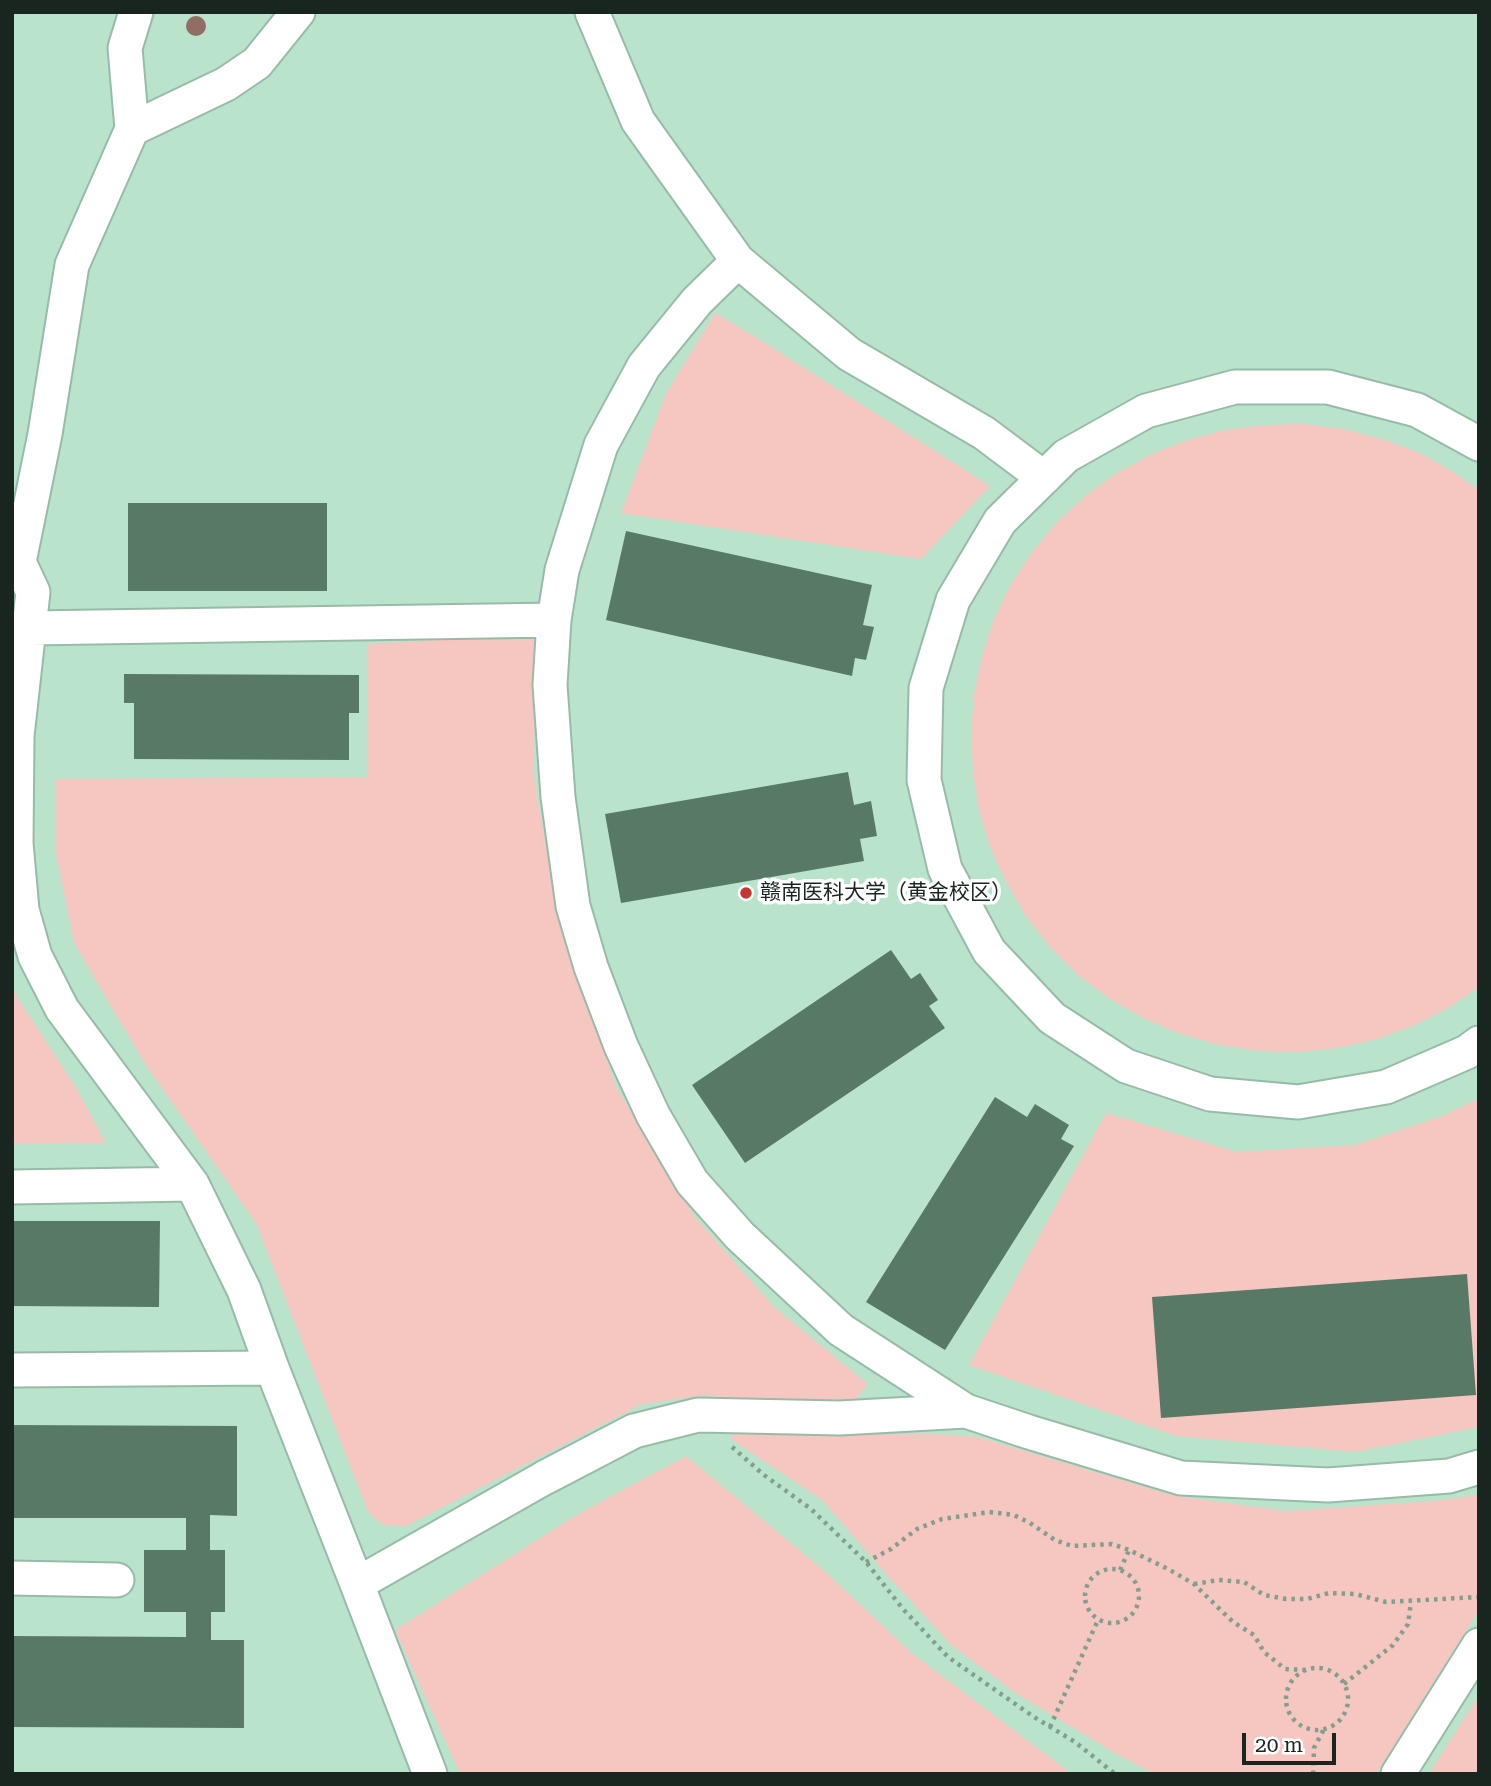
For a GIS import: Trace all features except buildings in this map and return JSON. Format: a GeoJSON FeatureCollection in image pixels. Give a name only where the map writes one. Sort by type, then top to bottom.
{"type":"FeatureCollection","features":[{"type":"Feature","properties":{"kind":"street"},"geometry":{"type":"LineString","coordinates":[[136,12],[125,48],[132,129],[72,265],[45,434],[16,560],[33,592],[17,736],[16,843],[22,910],[35,956],[62,1009],[192,1184],[244,1290],[430,1774]]}},
{"type":"Feature","properties":{"kind":"street"},"geometry":{"type":"LineString","coordinates":[[132,129],[226,84],[257,64],[298,12]]}},
{"type":"Feature","properties":{"kind":"street"},"geometry":{"type":"LineString","coordinates":[[592,12],[638,121],[738,261],[849,354],[984,433],[1044,478]]}},
{"type":"Feature","properties":{"kind":"street"},"geometry":{"type":"LineString","coordinates":[[738,261],[697,301],[643,366],[601,445],[562,570],[554,620],[550,685],[558,797],[573,906],[591,967],[616,1035],[653,1115],[692,1182],[750,1246],[841,1329],[966,1410],[1181,1478],[1328,1485],[1449,1476],[1479,1467]]}},
{"type":"Feature","properties":{"kind":"street"},"geometry":{"type":"LineString","coordinates":[[1479,444],[1418,410],[1328,387],[1236,387],[1146,411],[1066,456],[1000,521],[953,600],[926,688],[924,780],[946,869],[989,951],[1052,1018],[1126,1066],[1210,1094],[1298,1102],[1385,1087],[1467,1052],[1479,1043]]}},
{"type":"Feature","properties":{"kind":"street"},"geometry":{"type":"LineString","coordinates":[[30,628],[554,620]]}},
{"type":"Feature","properties":{"kind":"street"},"geometry":{"type":"LineString","coordinates":[[12,1187],[192,1184]]}},
{"type":"Feature","properties":{"kind":"street"},"geometry":{"type":"LineString","coordinates":[[12,1370],[272,1368]]}},
{"type":"Feature","properties":{"kind":"street"},"geometry":{"type":"LineString","coordinates":[[357,1584],[544,1478],[635,1431],[698,1415],[840,1418],[966,1410]]}},
{"type":"Feature","properties":{"kind":"street"},"geometry":{"type":"LineString","coordinates":[[12,1578],[117,1580]]}},
{"type":"Feature","properties":{"kind":"street"},"geometry":{"type":"LineString","coordinates":[[1398,1774],[1479,1645]]}},
{"type":"Feature","properties":{"kind":"path"},"geometry":{"type":"LineString","coordinates":[[698,1415],[739,1455],[811,1509],[866,1562],[903,1609],[948,1657],[1074,1742],[1115,1774]]}},
{"type":"Feature","properties":{"kind":"path"},"geometry":{"type":"LineString","coordinates":[[866,1562],[891,1549],[917,1529],[942,1519],[989,1512],[1014,1515],[1055,1541],[1072,1546],[1112,1544],[1129,1550],[1194,1584],[1233,1622],[1254,1635],[1264,1652],[1284,1669],[1317,1668],[1337,1676],[1348,1692],[1348,1702],[1346,1712],[1333,1726],[1314,1730],[1305,1728],[1296,1723],[1290,1714],[1286,1694],[1297,1675],[1306,1670]]}},
{"type":"Feature","properties":{"kind":"path"},"geometry":{"type":"LineString","coordinates":[[1120,1570],[1129,1550]]}},
{"type":"Feature","properties":{"kind":"path"},"geometry":{"type":"LineString","coordinates":[[1111,1569],[1120,1570],[1135,1581],[1139,1599],[1131,1616],[1124,1621],[1106,1623],[1091,1614],[1084,1598],[1086,1589],[1095,1575],[1111,1569]]}},
{"type":"Feature","properties":{"kind":"path"},"geometry":{"type":"LineString","coordinates":[[1194,1584],[1219,1580],[1244,1581],[1264,1595],[1286,1599],[1307,1599],[1329,1592],[1355,1594],[1387,1602],[1479,1597]]}},
{"type":"Feature","properties":{"kind":"path"},"geometry":{"type":"LineString","coordinates":[[1344,1684],[1393,1645],[1408,1624],[1411,1602]]}},
{"type":"Feature","properties":{"kind":"path"},"geometry":{"type":"LineString","coordinates":[[1050,1727],[1098,1620]]}},
{"type":"Feature","properties":{"kind":"path"},"geometry":{"type":"LineString","coordinates":[[1313,1774],[1314,1748],[1324,1729]]}},
{"type":"Feature","properties":{"kind":"shaded area","name":"赣南医科大学（黄金校区）"},"geometry":{"type":"Polygon","coordinates":[[[12,12],[1479,12],[1479,1774],[12,1774],[12,12]]]}},
{"type":"Feature","properties":{"kind":"shaded area"},"geometry":{"type":"Polygon","coordinates":[[[715,313],[990,486],[921,559],[621,513],[666,394],[715,313]]]}},
{"type":"Feature","properties":{"kind":"shaded area"},"geometry":{"type":"Polygon","coordinates":[[[1303,424],[1343,429],[1420,453],[1479,490],[1479,987],[1450,1007],[1415,1025],[1377,1039],[1338,1048],[1299,1052],[1259,1051],[1219,1045],[1181,1034],[1145,1019],[1110,999],[1078,975],[1050,947],[1026,916],[990,847],[979,810],[971,733],[974,694],[994,619],[1011,584],[1032,552],[1057,522],[1085,496],[1117,473],[1152,454],[1188,440],[1226,430],[1303,424]]]}},
{"type":"Feature","properties":{"kind":"shaded area"},"geometry":{"type":"Polygon","coordinates":[[[535,635],[534,776],[557,912],[616,1087],[694,1216],[774,1307],[868,1384],[846,1410],[707,1395],[642,1404],[406,1526],[383,1525],[368,1512],[256,1223],[145,1064],[74,943],[56,853],[56,779],[368,777],[367,644],[535,635]]]}},
{"type":"Feature","properties":{"kind":"shaded area"},"geometry":{"type":"Polygon","coordinates":[[[12,984],[17,997],[75,1086],[106,1143],[12,1144],[12,984]]]}},
{"type":"Feature","properties":{"kind":"shaded area"},"geometry":{"type":"Polygon","coordinates":[[[1479,1098],[1479,1427],[1355,1452],[1176,1436],[969,1365],[1106,1113],[1237,1152],[1355,1145],[1445,1115],[1479,1098]]]}},
{"type":"Feature","properties":{"kind":"shaded area"},"geometry":{"type":"Polygon","coordinates":[[[731,1433],[931,1434],[978,1437],[1175,1496],[1286,1511],[1433,1501],[1479,1495],[1479,1610],[1376,1774],[1154,1774],[1017,1694],[951,1645],[822,1500],[731,1439],[731,1433]]]}},
{"type":"Feature","properties":{"kind":"shaded area"},"geometry":{"type":"Polygon","coordinates":[[[686,1456],[821,1568],[913,1654],[1072,1774],[460,1774],[395,1630],[578,1514],[686,1456]]]}},
{"type":"Feature","properties":{"kind":"shaded area"},"geometry":{"type":"Polygon","coordinates":[[[1479,1695],[1479,1774],[1429,1774],[1479,1695]]]}},
{"type":"Feature","properties":{"kind":"place","name":"赣南医科大学（黄金校区）"},"geometry":{"type":"Point","coordinates":[746,893]}}]}
